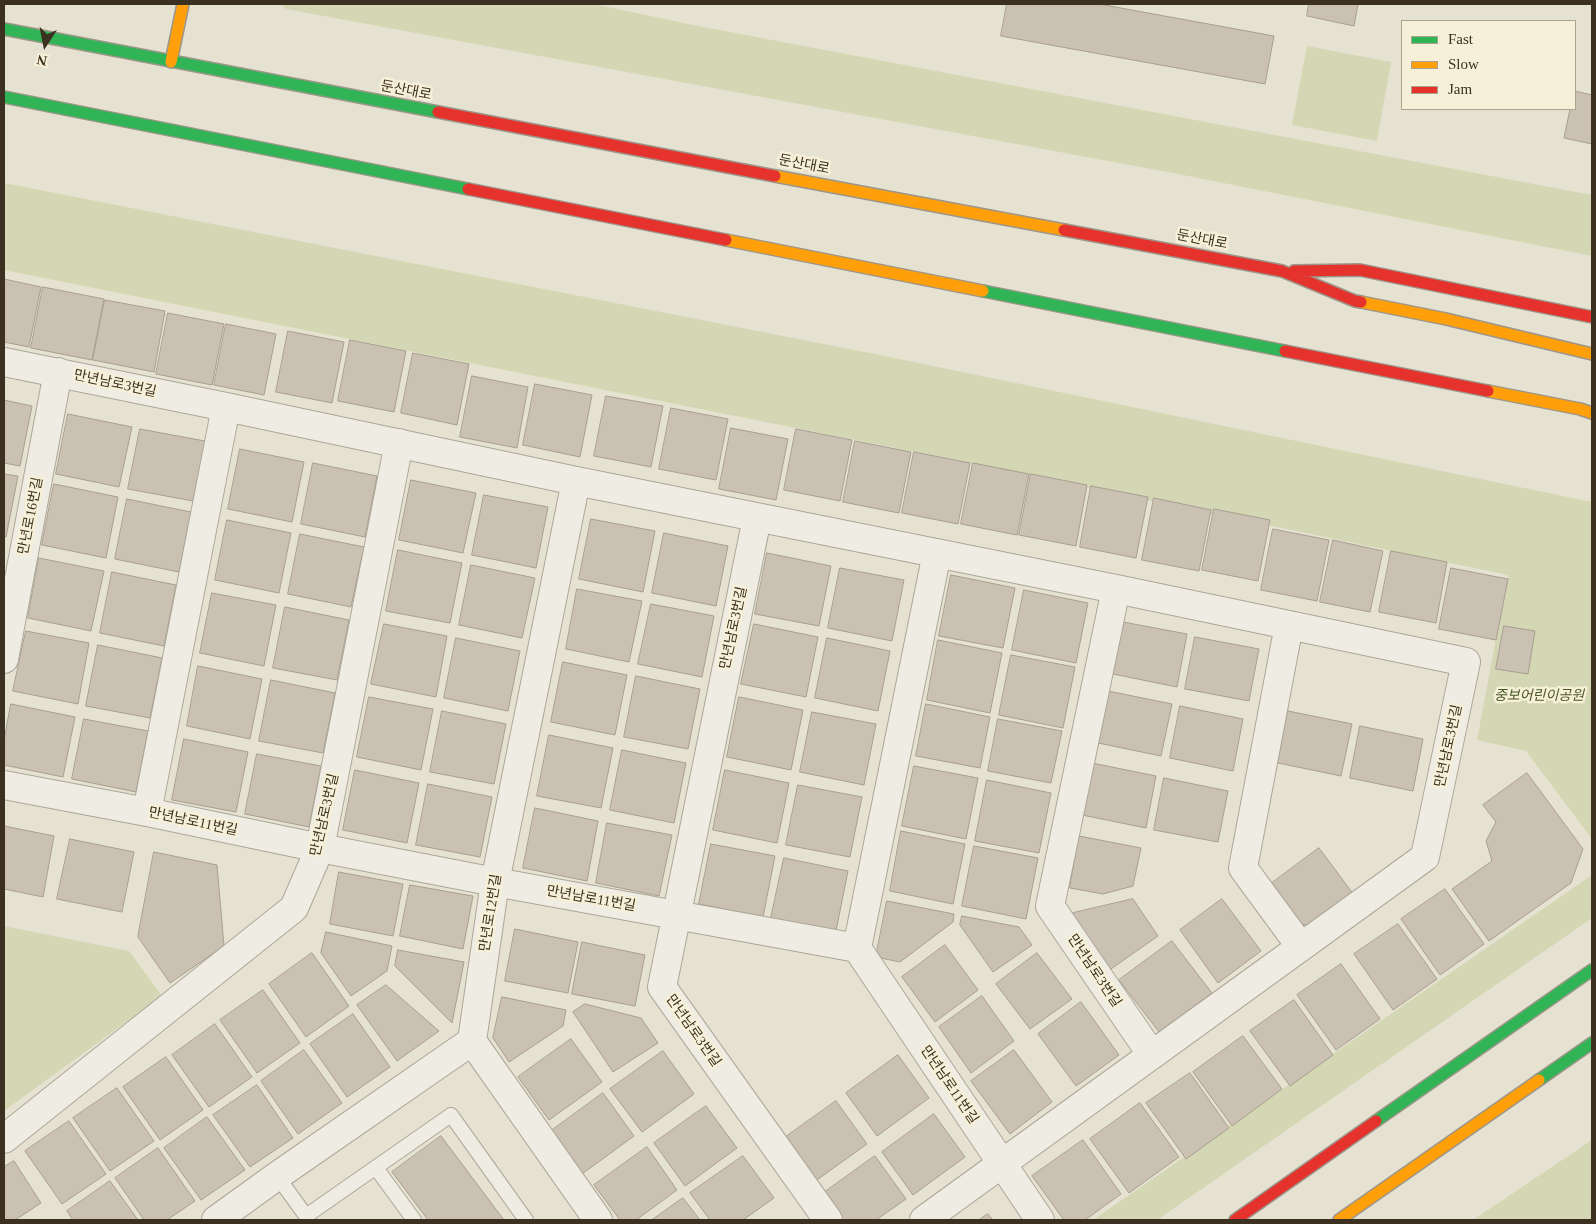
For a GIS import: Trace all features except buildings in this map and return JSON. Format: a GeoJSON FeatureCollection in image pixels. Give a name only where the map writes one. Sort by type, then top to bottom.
{"type":"FeatureCollection","features":[{"type":"Feature","properties":{"kind":"main road"},"geometry":{"type":"LineString","coordinates":[[170,62],[182,4]]}},
{"type":"Feature","properties":{"kind":"main road","name":"둔산대로"},"geometry":{"type":"LineString","coordinates":[[4,29],[170,62],[1282,271],[1355,301],[1446,318],[1592,354]]}},
{"type":"Feature","properties":{"kind":"main road"},"geometry":{"type":"LineString","coordinates":[[4,97],[1560,405],[1592,413]]}},
{"type":"Feature","properties":{"kind":"main road"},"geometry":{"type":"LineString","coordinates":[[1282,271],[1360,270],[1592,317]]}},
{"type":"Feature","properties":{"kind":"main road"},"geometry":{"type":"LineString","coordinates":[[1235,1220],[1592,970]]}},
{"type":"Feature","properties":{"kind":"main road"},"geometry":{"type":"LineString","coordinates":[[1339,1220],[1592,1043]]}},
{"type":"Feature","properties":{"kind":"street","name":"만년남로3번길"},"geometry":{"type":"LineString","coordinates":[[4,362],[576,481],[1116,589],[1466,662],[1426,856],[924,1220]]}},
{"type":"Feature","properties":{"kind":"street","name":"만년로16번길"},"geometry":{"type":"LineString","coordinates":[[4,659],[58,372]]}},
{"type":"Feature","properties":{"kind":"street"},"geometry":{"type":"LineString","coordinates":[[147,812],[226,407]]}},
{"type":"Feature","properties":{"kind":"street","name":"만년남로3번길"},"geometry":{"type":"LineString","coordinates":[[4,1139],[294,908],[320,848],[399,443]]}},
{"type":"Feature","properties":{"kind":"street","name":"만년로12번길"},"geometry":{"type":"LineString","coordinates":[[472,1040],[495,882],[576,481]]}},
{"type":"Feature","properties":{"kind":"street","name":"만년남로3번길"},"geometry":{"type":"LineString","coordinates":[[757,518],[662,987],[828,1220]]}},
{"type":"Feature","properties":{"kind":"street"},"geometry":{"type":"LineString","coordinates":[[857,948],[937,553]]}},
{"type":"Feature","properties":{"kind":"street","name":"만년남로3번길"},"geometry":{"type":"LineString","coordinates":[[1116,589],[1050,906],[1152,1055]]}},
{"type":"Feature","properties":{"kind":"street"},"geometry":{"type":"LineString","coordinates":[[1289,625],[1242,868],[1300,947]]}},
{"type":"Feature","properties":{"kind":"street","name":"만년남로11번길"},"geometry":{"type":"LineString","coordinates":[[4,785],[495,882],[857,948],[1040,1220]]}},
{"type":"Feature","properties":{"kind":"street"},"geometry":{"type":"LineString","coordinates":[[216,1220],[472,1040],[598,1220]]}},
{"type":"Feature","properties":{"kind":"lane"},"geometry":{"type":"LineString","coordinates":[[277,1176],[306,1216],[451,1115],[526,1220]]}},
{"type":"Feature","properties":{"kind":"lane"},"geometry":{"type":"LineString","coordinates":[[376,1168],[414,1220]]}},
{"type":"Feature","properties":{"kind":"green space"},"geometry":{"type":"Polygon","coordinates":[[[281,4],[593,4],[698,26],[1592,195],[1592,256],[1173,173],[286,9],[281,4]]]}},
{"type":"Feature","properties":{"kind":"green space"},"geometry":{"type":"Polygon","coordinates":[[[1307,46],[1391,62],[1377,141],[1292,125],[1307,46]]]}},
{"type":"Feature","properties":{"kind":"green space","name":"중보어린이공원"},"geometry":{"type":"Polygon","coordinates":[[[4,183],[885,356],[1592,502],[1592,839],[1526,751],[1477,740],[1508,575],[911,451],[4,270],[4,183]]]}},
{"type":"Feature","properties":{"kind":"green space"},"geometry":{"type":"Polygon","coordinates":[[[1592,875],[1592,918],[1157,1220],[1093,1220],[1592,875]]]}},
{"type":"Feature","properties":{"kind":"green space"},"geometry":{"type":"Polygon","coordinates":[[[4,926],[129,951],[162,996],[4,1111],[4,926]]]}},
{"type":"Feature","properties":{"kind":"green space"},"geometry":{"type":"Polygon","coordinates":[[[1592,1140],[1592,1220],[1473,1220],[1592,1140]]]}},
{"type":"Feature","properties":{"kind":"traffic: fast"},"geometry":{"type":"LineString","coordinates":[[4,29],[438,112]]}},
{"type":"Feature","properties":{"kind":"traffic: fast"},"geometry":{"type":"LineString","coordinates":[[4,97],[468,189]]}},
{"type":"Feature","properties":{"kind":"traffic: fast"},"geometry":{"type":"LineString","coordinates":[[983,291],[1285,351]]}},
{"type":"Feature","properties":{"kind":"traffic: fast"},"geometry":{"type":"LineString","coordinates":[[1376,1121],[1592,970]]}},
{"type":"Feature","properties":{"kind":"traffic: fast"},"geometry":{"type":"LineString","coordinates":[[1539,1080],[1592,1043]]}},
{"type":"Feature","properties":{"kind":"traffic: slow"},"geometry":{"type":"LineString","coordinates":[[171,62],[183,4]]}},
{"type":"Feature","properties":{"kind":"traffic: slow"},"geometry":{"type":"LineString","coordinates":[[775,176],[1064,230]]}},
{"type":"Feature","properties":{"kind":"traffic: slow"},"geometry":{"type":"LineString","coordinates":[[726,240],[983,291]]}},
{"type":"Feature","properties":{"kind":"traffic: slow"},"geometry":{"type":"LineString","coordinates":[[1361,302],[1446,319],[1592,354]]}},
{"type":"Feature","properties":{"kind":"traffic: slow"},"geometry":{"type":"LineString","coordinates":[[1488,391],[1592,413]]}},
{"type":"Feature","properties":{"kind":"traffic: slow"},"geometry":{"type":"LineString","coordinates":[[1339,1220],[1539,1080]]}},
{"type":"Feature","properties":{"kind":"traffic: jam"},"geometry":{"type":"LineString","coordinates":[[438,112],[775,176]]}},
{"type":"Feature","properties":{"kind":"traffic: jam"},"geometry":{"type":"LineString","coordinates":[[468,189],[726,240]]}},
{"type":"Feature","properties":{"kind":"traffic: jam"},"geometry":{"type":"LineString","coordinates":[[1064,230],[1282,271],[1361,302]]}},
{"type":"Feature","properties":{"kind":"traffic: jam"},"geometry":{"type":"LineString","coordinates":[[1294,271],[1360,270],[1592,317]]}},
{"type":"Feature","properties":{"kind":"traffic: jam"},"geometry":{"type":"LineString","coordinates":[[1285,351],[1488,391]]}},
{"type":"Feature","properties":{"kind":"traffic: jam"},"geometry":{"type":"LineString","coordinates":[[1235,1220],[1376,1121]]}}]}
